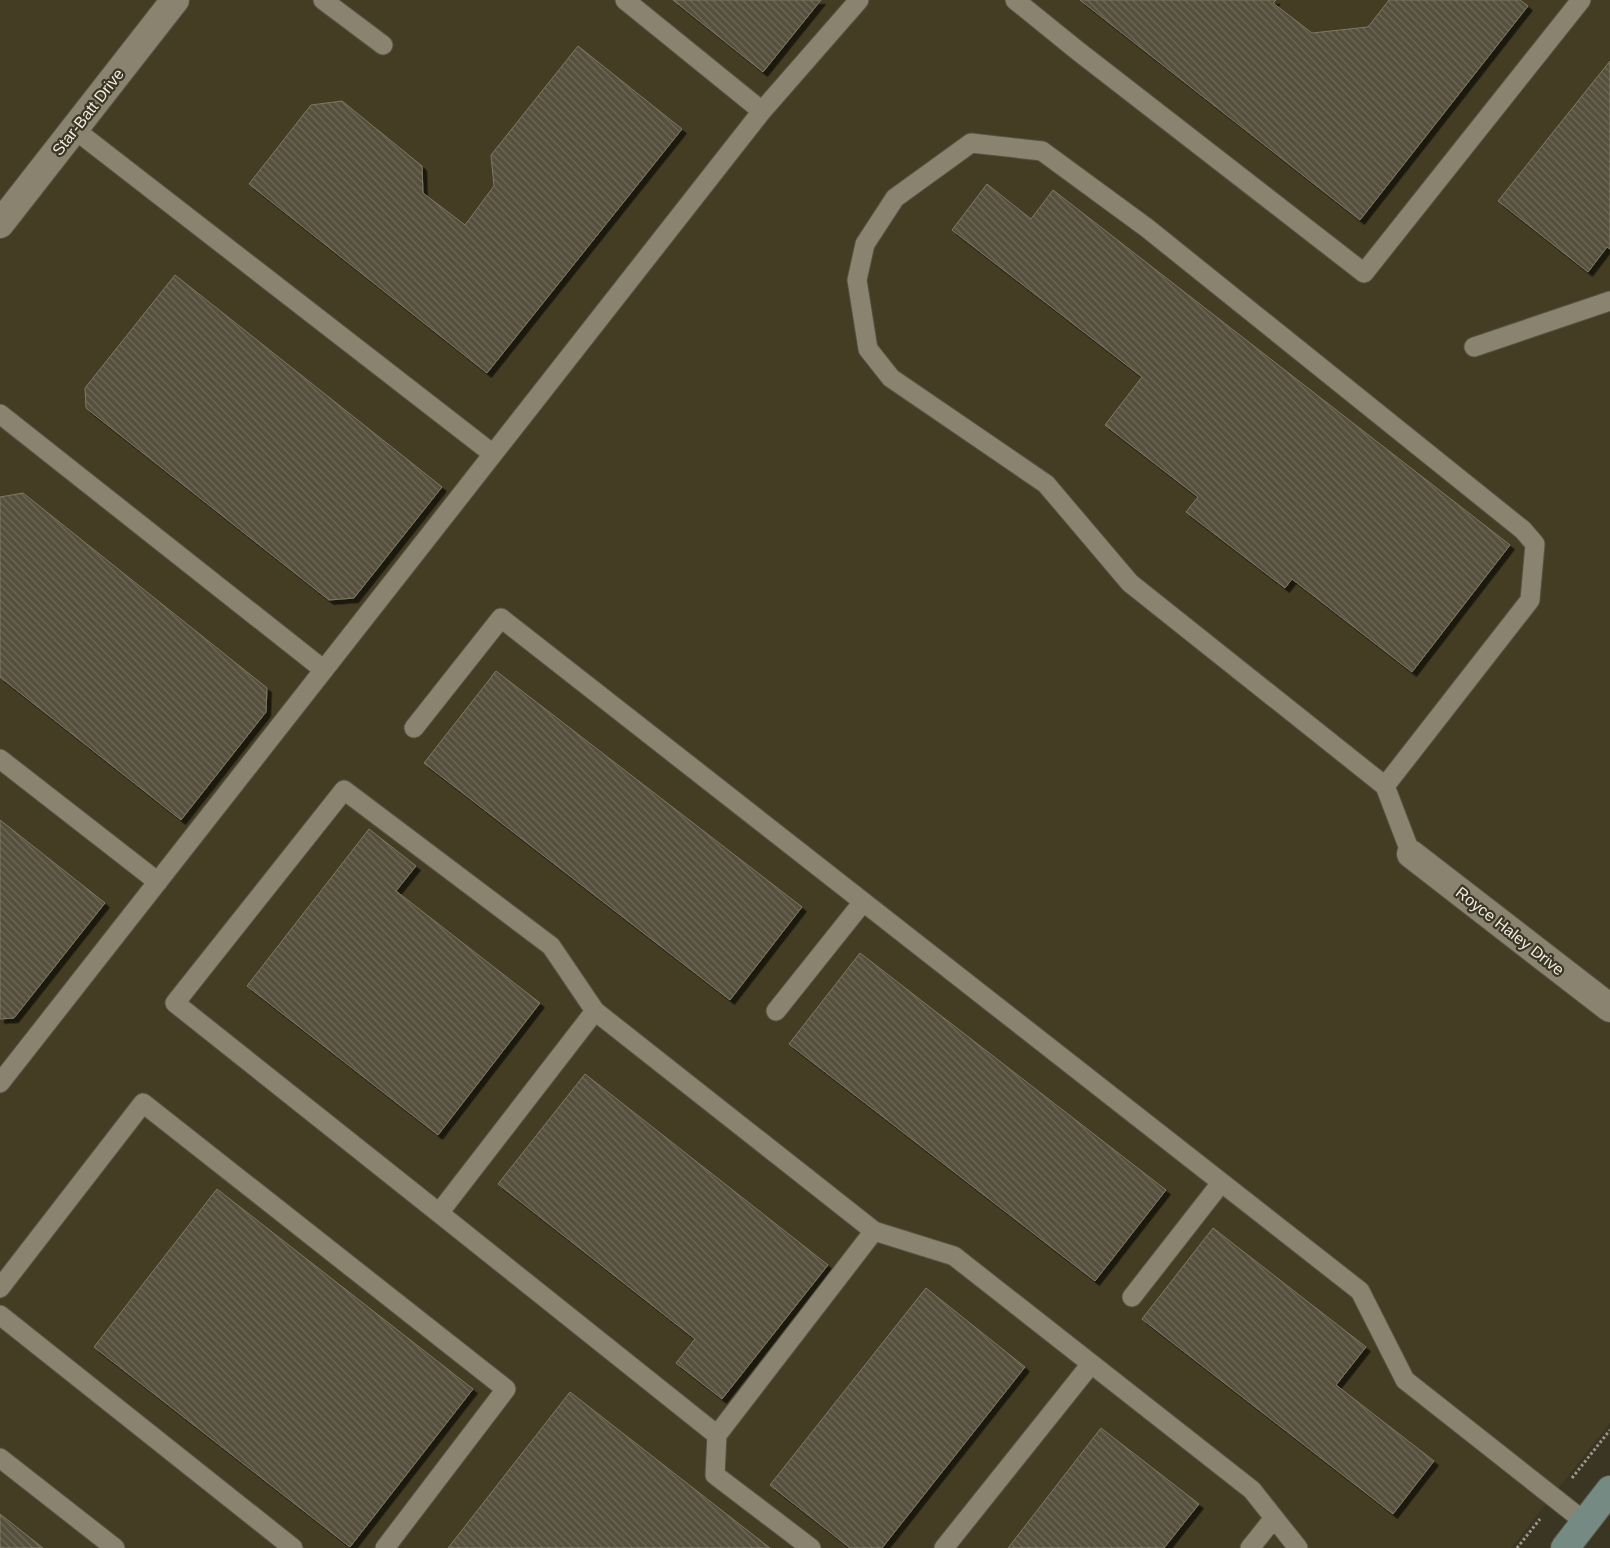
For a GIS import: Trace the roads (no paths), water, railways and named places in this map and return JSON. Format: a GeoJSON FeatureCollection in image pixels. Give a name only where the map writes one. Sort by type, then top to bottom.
{"type":"FeatureCollection","features":[{"type":"Feature","properties":{"kind":"main road"},"geometry":{"type":"LineString","coordinates":[[1565,1548],[1610,1490]]}},
{"type":"Feature","properties":{"kind":"street","name":"Star-Batt Drive"},"geometry":{"type":"LineString","coordinates":[[0,224],[175,0]]}},
{"type":"Feature","properties":{"kind":"street","name":"Royce Haley Drive"},"geometry":{"type":"LineString","coordinates":[[1411,854],[1610,1008]]}},
{"type":"Feature","properties":{"kind":"lane"},"geometry":{"type":"LineString","coordinates":[[323,0],[383,45]]}},
{"type":"Feature","properties":{"kind":"lane"},"geometry":{"type":"LineString","coordinates":[[625,0],[762,111]]}},
{"type":"Feature","properties":{"kind":"lane"},"geometry":{"type":"LineString","coordinates":[[0,1083],[762,111],[859,0]]}},
{"type":"Feature","properties":{"kind":"lane"},"geometry":{"type":"LineString","coordinates":[[1014,0],[1364,273],[1581,0]]}},
{"type":"Feature","properties":{"kind":"lane"},"geometry":{"type":"LineString","coordinates":[[74,129],[493,454]]}},
{"type":"Feature","properties":{"kind":"lane"},"geometry":{"type":"LineString","coordinates":[[1384,786],[1530,600],[1535,544],[1523,530],[1147,228],[1042,151],[971,143],[895,198],[865,244],[857,280],[868,349],[891,378],[1046,484],[1130,583],[1384,786],[1411,854]]}},
{"type":"Feature","properties":{"kind":"lane"},"geometry":{"type":"LineString","coordinates":[[1474,346],[1610,301]]}},
{"type":"Feature","properties":{"kind":"lane"},"geometry":{"type":"LineString","coordinates":[[0,414],[324,670]]}},
{"type":"Feature","properties":{"kind":"lane"},"geometry":{"type":"LineString","coordinates":[[414,728],[501,618],[1360,1291],[1405,1380],[1585,1522]]}},
{"type":"Feature","properties":{"kind":"lane"},"geometry":{"type":"LineString","coordinates":[[0,759],[158,882]]}},
{"type":"Feature","properties":{"kind":"lane"},"geometry":{"type":"LineString","coordinates":[[717,1436],[175,1004],[344,790],[551,946],[596,1011],[874,1231],[954,1256],[1252,1490],[1298,1548]]}},
{"type":"Feature","properties":{"kind":"lane"},"geometry":{"type":"LineString","coordinates":[[776,1011],[864,902]]}},
{"type":"Feature","properties":{"kind":"lane"},"geometry":{"type":"LineString","coordinates":[[439,1213],[596,1011]]}},
{"type":"Feature","properties":{"kind":"lane"},"geometry":{"type":"LineString","coordinates":[[0,1288],[143,1103],[506,1389],[385,1548]]}},
{"type":"Feature","properties":{"kind":"lane"},"geometry":{"type":"LineString","coordinates":[[1132,1297],[1221,1183]]}},
{"type":"Feature","properties":{"kind":"lane"},"geometry":{"type":"LineString","coordinates":[[811,1548],[715,1474],[717,1436],[874,1231]]}},
{"type":"Feature","properties":{"kind":"lane"},"geometry":{"type":"LineString","coordinates":[[0,1315],[293,1548]]}},
{"type":"Feature","properties":{"kind":"lane"},"geometry":{"type":"LineString","coordinates":[[944,1548],[1091,1364]]}},
{"type":"Feature","properties":{"kind":"lane"},"geometry":{"type":"LineString","coordinates":[[0,1458],[115,1548]]}},
{"type":"Feature","properties":{"kind":"lane"},"geometry":{"type":"LineString","coordinates":[[1250,1548],[1274,1518]]}}]}
